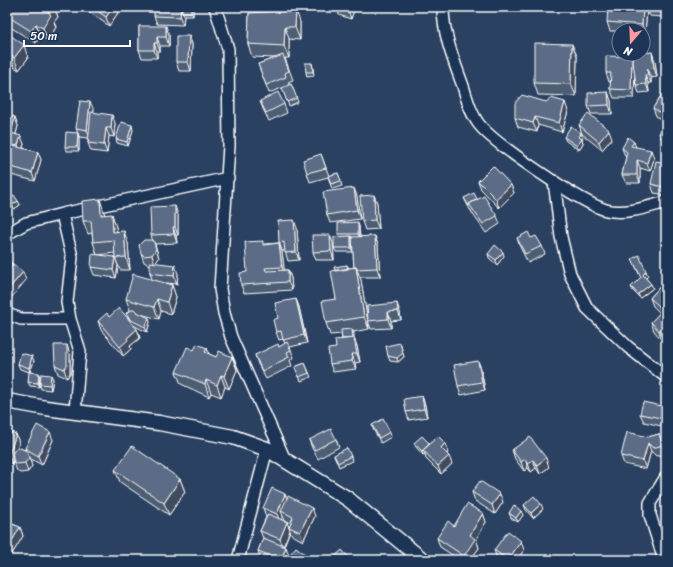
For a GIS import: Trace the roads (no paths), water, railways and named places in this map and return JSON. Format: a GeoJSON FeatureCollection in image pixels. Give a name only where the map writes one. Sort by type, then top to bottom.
{"type":"FeatureCollection","features":[{"type":"Feature","properties":{"kind":"street"},"geometry":{"type":"LineString","coordinates":[[215,7],[228,49],[228,178],[220,289],[224,313],[231,337],[284,460]]}},
{"type":"Feature","properties":{"kind":"street"},"geometry":{"type":"LineString","coordinates":[[442,7],[443,20],[449,47],[472,112],[479,124],[510,151],[554,181],[592,204],[606,210],[625,210],[666,202]]}},
{"type":"Feature","properties":{"kind":"street"},"geometry":{"type":"LineString","coordinates":[[7,234],[26,223],[228,178]]}},
{"type":"Feature","properties":{"kind":"street"},"geometry":{"type":"LineString","coordinates":[[554,181],[561,237],[570,274],[587,308],[628,347],[666,378]]}},
{"type":"Feature","properties":{"kind":"street"},"geometry":{"type":"LineString","coordinates":[[62,214],[72,256],[67,302],[70,319],[80,351],[76,412]]}},
{"type":"Feature","properties":{"kind":"street"},"geometry":{"type":"LineString","coordinates":[[7,314],[21,319],[70,319]]}},
{"type":"Feature","properties":{"kind":"street"},"geometry":{"type":"LineString","coordinates":[[7,400],[233,437],[267,449],[348,499],[423,560]]}},
{"type":"Feature","properties":{"kind":"street"},"geometry":{"type":"LineString","coordinates":[[238,560],[267,449]]}},
{"type":"Feature","properties":{"kind":"street"},"geometry":{"type":"LineString","coordinates":[[664,560],[650,515],[650,503],[666,477]]}}]}
